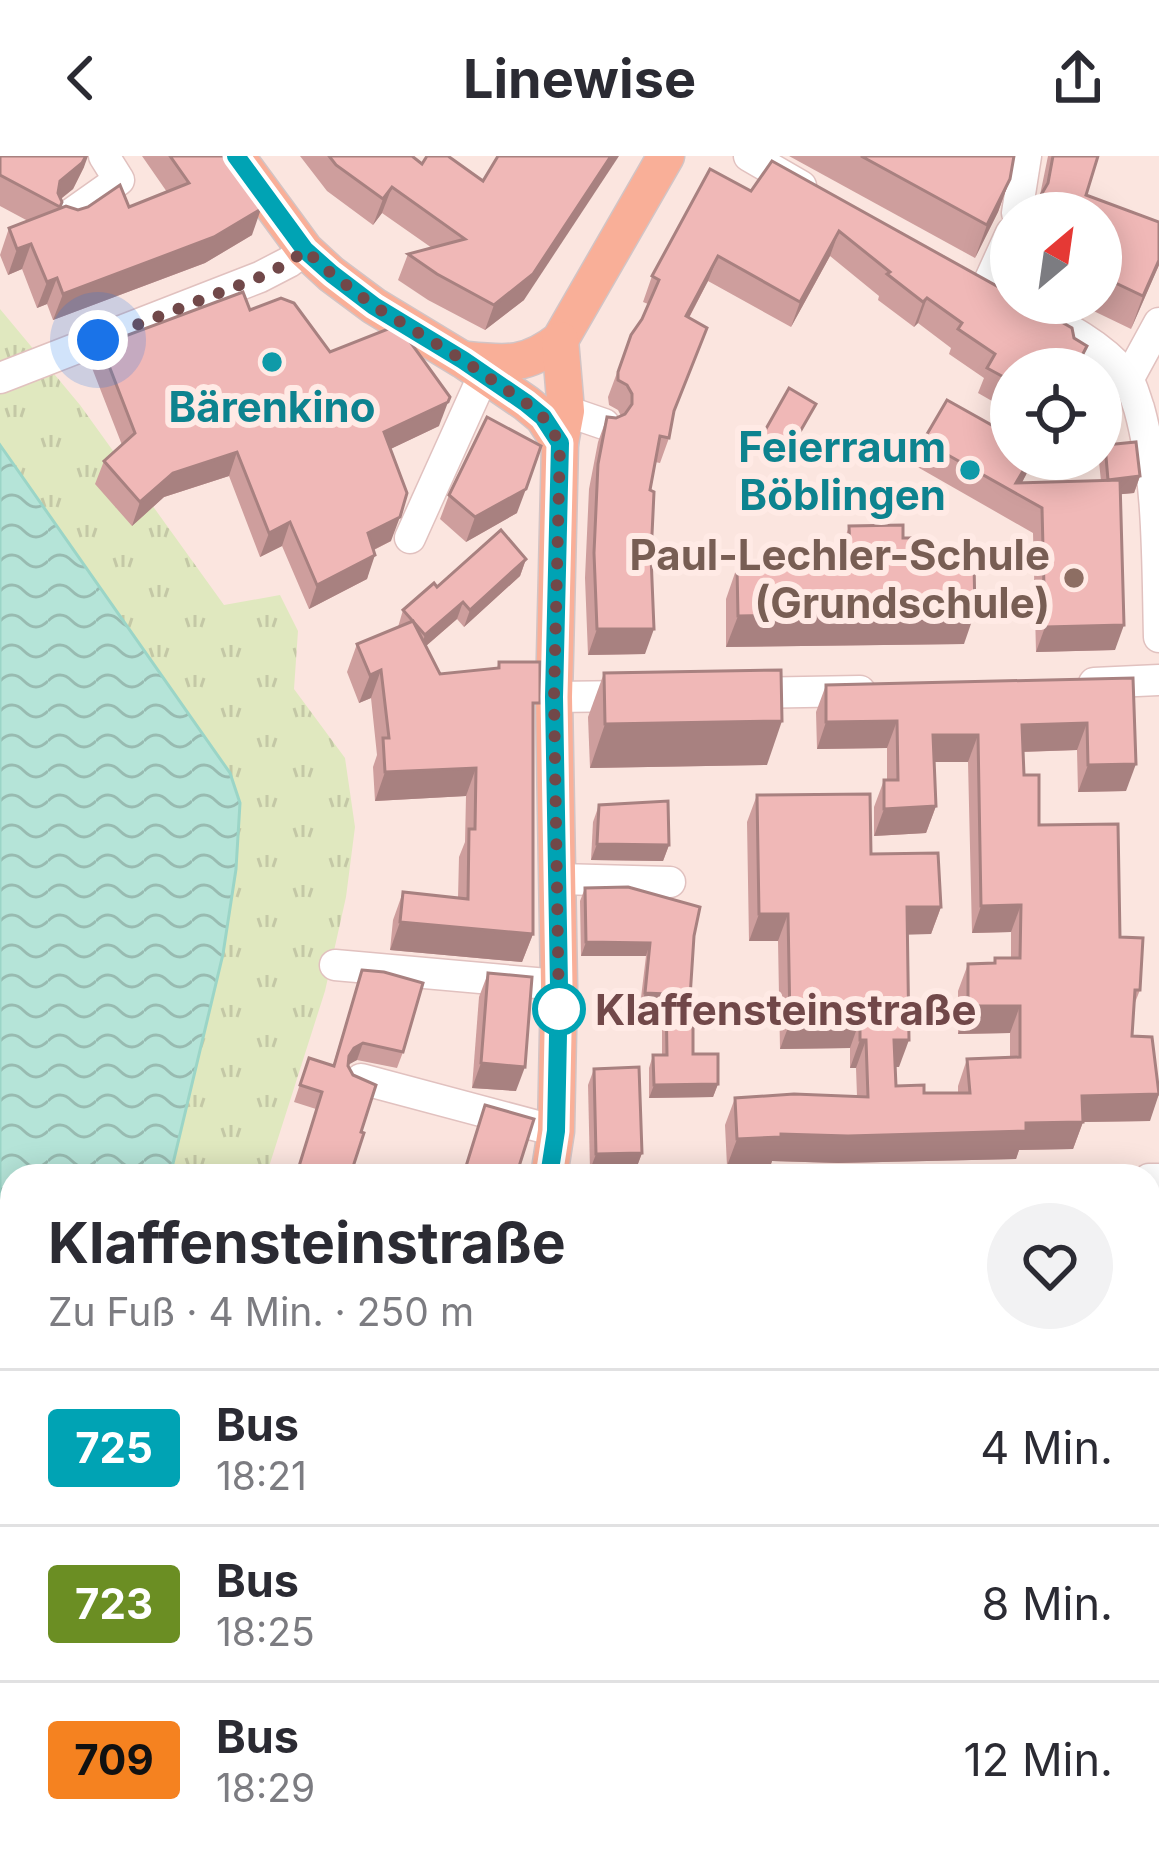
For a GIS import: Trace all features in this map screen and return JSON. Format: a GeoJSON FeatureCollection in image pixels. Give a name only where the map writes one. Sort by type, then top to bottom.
{"type":"FeatureCollection","features":[{"type":"Feature","properties":{"kind":"main road"},"geometry":{"type":"LineString","coordinates":[[236,156],[305,250],[332,274],[563,427]]}},
{"type":"Feature","properties":{"kind":"main road"},"geometry":{"type":"LineString","coordinates":[[474,367],[527,361],[560,340],[666,156]]}},
{"type":"Feature","properties":{"kind":"main road"},"geometry":{"type":"LineString","coordinates":[[551,1164],[556,1131],[559,986],[554,697],[563,427],[560,340]]}},
{"type":"Feature","properties":{"kind":"street"},"geometry":{"type":"LineString","coordinates":[[68,216],[118,180],[104,156]]}},
{"type":"Feature","properties":{"kind":"street"},"geometry":{"type":"LineString","coordinates":[[749,156],[834,205]]}},
{"type":"Feature","properties":{"kind":"street"},"geometry":{"type":"LineString","coordinates":[[1020,192],[1026,156]]}},
{"type":"Feature","properties":{"kind":"street"},"geometry":{"type":"LineString","coordinates":[[0,378],[260,277],[305,250]]}},
{"type":"Feature","properties":{"kind":"street"},"geometry":{"type":"LineString","coordinates":[[1129,378],[1159,323]]}},
{"type":"Feature","properties":{"kind":"street"},"geometry":{"type":"LineString","coordinates":[[1053,324],[1095,348],[1129,378],[1154,470],[1159,637]]}},
{"type":"Feature","properties":{"kind":"street"},"geometry":{"type":"LineString","coordinates":[[410,538],[474,367]]}},
{"type":"Feature","properties":{"kind":"street"},"geometry":{"type":"LineString","coordinates":[[563,427],[604,424]]}},
{"type":"Feature","properties":{"kind":"street"},"geometry":{"type":"LineString","coordinates":[[1075,684],[1159,680]]}},
{"type":"Feature","properties":{"kind":"street"},"geometry":{"type":"LineString","coordinates":[[708,694],[897,690]]}},
{"type":"Feature","properties":{"kind":"street"},"geometry":{"type":"LineString","coordinates":[[554,697],[664,695]]}},
{"type":"Feature","properties":{"kind":"street"},"geometry":{"type":"LineString","coordinates":[[559,879],[670,882]]}},
{"type":"Feature","properties":{"kind":"street"},"geometry":{"type":"LineString","coordinates":[[335,965],[559,986]]}},
{"type":"Feature","properties":{"kind":"street"},"geometry":{"type":"LineString","coordinates":[[361,1079],[556,1131]]}},
{"type":"Feature","properties":{"kind":"green space"},"geometry":{"type":"Polygon","coordinates":[[[0,309],[80,405],[224,605],[280,595],[298,631],[294,689],[345,758],[355,827],[346,897],[325,991],[270,1164],[0,1164],[0,309]]]}},
{"type":"Feature","properties":{"kind":"water"},"geometry":{"type":"Polygon","coordinates":[[[0,445],[230,773],[240,803],[223,954],[173,1164],[0,1164],[0,445]]]}},
{"type":"Feature","properties":{"kind":"building"},"geometry":{"type":"Polygon","coordinates":[[[0,156],[86,156],[60,181],[60,207],[0,175],[0,156]]]}},
{"type":"Feature","properties":{"kind":"building"},"geometry":{"type":"Polygon","coordinates":[[[170,156],[231,156],[261,209],[214,237],[63,294],[57,278],[47,282],[31,244],[17,249],[9,228],[66,206],[88,207],[120,185],[129,207],[189,183],[170,156]]]}},
{"type":"Feature","properties":{"kind":"building"},"geometry":{"type":"Polygon","coordinates":[[[329,156],[412,156],[422,164],[427,156],[448,156],[483,181],[498,156],[611,156],[533,274],[494,305],[408,254],[465,239],[392,187],[383,199],[329,156]]]}},
{"type":"Feature","properties":{"kind":"building"},"geometry":{"type":"Polygon","coordinates":[[[861,156],[1014,156],[1004,192],[990,192],[987,225],[861,156]]]}},
{"type":"Feature","properties":{"kind":"building"},"geometry":{"type":"Polygon","coordinates":[[[1053,156],[1098,156],[1087,192],[1043,192],[1053,156]]]}},
{"type":"Feature","properties":{"kind":"building"},"geometry":{"type":"Polygon","coordinates":[[[772,161],[990,282],[990,324],[1065,324],[1087,346],[990,351],[958,329],[962,323],[927,298],[923,302],[839,231],[800,302],[718,256],[686,316],[707,328],[674,411],[669,438],[660,436],[650,490],[654,492],[654,629],[597,629],[598,464],[607,417],[625,414],[632,404],[627,385],[618,380],[631,335],[659,280],[652,276],[710,169],[751,191],[772,161]]]}},
{"type":"Feature","properties":{"kind":"building"},"geometry":{"type":"Polygon","coordinates":[[[1122,208],[1159,222],[1159,260],[1143,296],[1122,286],[1122,208]]]}},
{"type":"Feature","properties":{"kind":"building"},"geometry":{"type":"Polygon","coordinates":[[[243,292],[250,310],[281,298],[294,303],[330,352],[398,325],[450,397],[384,432],[407,493],[400,517],[368,533],[375,555],[317,585],[290,522],[269,533],[237,452],[173,473],[140,502],[104,461],[135,433],[101,345],[243,292]]]}},
{"type":"Feature","properties":{"kind":"building"},"geometry":{"type":"Polygon","coordinates":[[[789,388],[816,404],[790,449],[763,434],[789,388]]]}},
{"type":"Feature","properties":{"kind":"building"},"geometry":{"type":"Polygon","coordinates":[[[947,400],[990,424],[990,479],[923,441],[947,400]]]}},
{"type":"Feature","properties":{"kind":"building"},"geometry":{"type":"Polygon","coordinates":[[[487,417],[541,446],[526,489],[475,517],[449,495],[487,417]]]}},
{"type":"Feature","properties":{"kind":"building"},"geometry":{"type":"Polygon","coordinates":[[[1136,442],[1140,476],[1122,478],[1122,443],[1136,442]]]}},
{"type":"Feature","properties":{"kind":"building"},"geometry":{"type":"Polygon","coordinates":[[[992,480],[1120,480],[1124,625],[1045,627],[1042,508],[992,480]]]}},
{"type":"Feature","properties":{"kind":"building"},"geometry":{"type":"Polygon","coordinates":[[[903,525],[903,538],[928,538],[928,564],[974,564],[975,612],[738,616],[737,567],[825,566],[825,550],[850,550],[849,526],[903,525]]]}},
{"type":"Feature","properties":{"kind":"building"},"geometry":{"type":"Polygon","coordinates":[[[501,530],[526,559],[470,610],[463,602],[425,635],[403,610],[434,583],[437,587],[501,530]]]}},
{"type":"Feature","properties":{"kind":"building"},"geometry":{"type":"Polygon","coordinates":[[[413,621],[440,674],[499,668],[499,662],[540,662],[540,703],[533,703],[533,934],[400,922],[403,892],[468,899],[469,829],[475,829],[476,768],[385,772],[383,738],[389,738],[381,670],[370,675],[357,644],[413,621]]]}},
{"type":"Feature","properties":{"kind":"building"},"geometry":{"type":"Polygon","coordinates":[[[781,670],[782,721],[605,724],[604,673],[781,670]]]}},
{"type":"Feature","properties":{"kind":"building"},"geometry":{"type":"Polygon","coordinates":[[[1133,678],[1136,764],[1088,765],[1087,723],[1022,725],[1024,775],[1039,775],[1039,825],[1118,824],[1120,937],[1143,938],[1132,1036],[1152,1037],[1159,1094],[1082,1096],[1083,1122],[1026,1123],[1026,1131],[781,1134],[737,1139],[735,1098],[868,1097],[866,1040],[860,1040],[860,1020],[790,1022],[788,914],[759,914],[757,795],[870,794],[871,854],[938,853],[941,907],[907,907],[909,1040],[894,1040],[896,1086],[924,1085],[924,1093],[970,1093],[967,1059],[1020,1057],[1020,1006],[968,1006],[968,964],[1020,958],[1021,905],[981,906],[978,735],[933,735],[936,806],[884,809],[884,780],[898,780],[897,721],[826,722],[826,685],[1133,678]]]}},
{"type":"Feature","properties":{"kind":"building"},"geometry":{"type":"Polygon","coordinates":[[[668,801],[669,845],[597,844],[599,805],[668,801]]]}},
{"type":"Feature","properties":{"kind":"building"},"geometry":{"type":"Polygon","coordinates":[[[628,887],[700,907],[689,1013],[693,1013],[693,1054],[718,1054],[718,1084],[654,1085],[653,1055],[667,1055],[666,994],[645,993],[650,943],[586,942],[585,888],[628,887]]]}},
{"type":"Feature","properties":{"kind":"building"},"geometry":{"type":"Polygon","coordinates":[[[362,970],[423,983],[403,1052],[363,1043],[349,1056],[353,1075],[376,1085],[354,1164],[300,1164],[322,1092],[300,1085],[309,1058],[334,1066],[362,970]]]}},
{"type":"Feature","properties":{"kind":"building"},"geometry":{"type":"Polygon","coordinates":[[[488,973],[532,977],[525,1067],[481,1063],[488,973]]]}},
{"type":"Feature","properties":{"kind":"building"},"geometry":{"type":"Polygon","coordinates":[[[639,1067],[642,1153],[596,1154],[594,1069],[639,1067]]]}},
{"type":"Feature","properties":{"kind":"building"},"geometry":{"type":"Polygon","coordinates":[[[485,1105],[534,1119],[520,1164],[467,1164],[485,1105]]]}},
{"type":"Feature","properties":{"kind":"bus line","name":"725"},"geometry":{"type":"LineString","coordinates":[[236,156],[305,250],[332,274],[526,403],[543,417],[560,443],[554,697],[559,986],[551,1164]]}},
{"type":"Feature","properties":{"kind":"place","name":"Bärenkino"},"geometry":{"type":"Point","coordinates":[272,362]}},
{"type":"Feature","properties":{"kind":"place","name":"Feierraum Böblingen"},"geometry":{"type":"Point","coordinates":[970,470]}},
{"type":"Feature","properties":{"kind":"place","name":"Paul-Lechler-Schule (Grundschule)"},"geometry":{"type":"Point","coordinates":[1074,578]}},
{"type":"Feature","properties":{"kind":"place","name":"Klaffensteinstraße"},"geometry":{"type":"Point","coordinates":[559,1009]}},
{"type":"Feature","properties":{"kind":"route"},"geometry":{"type":"LineString","coordinates":[[98,340],[260,277],[305,250],[374,306],[463,360],[543,417],[560,443],[554,697],[559,1014],[559,1009]]}}]}
